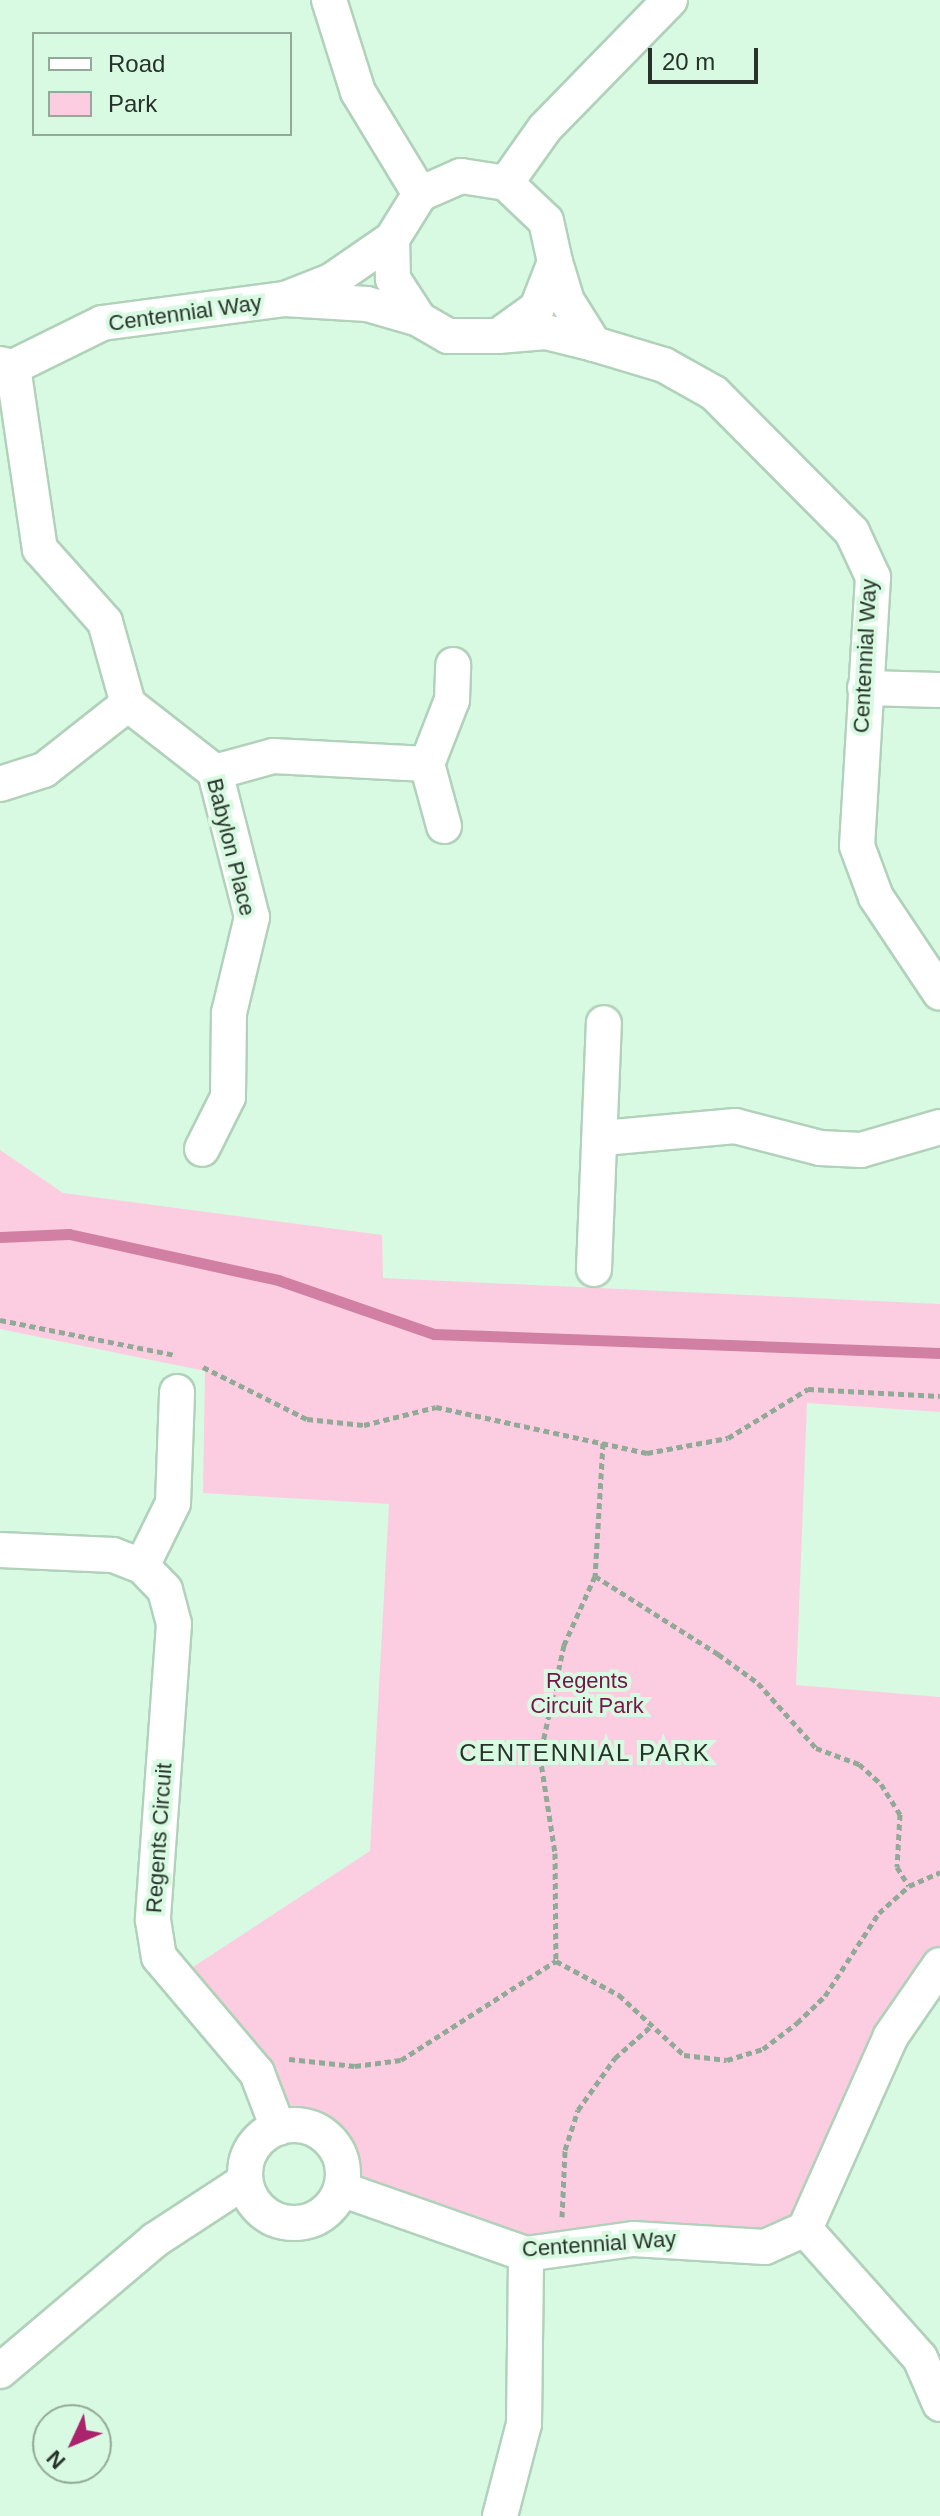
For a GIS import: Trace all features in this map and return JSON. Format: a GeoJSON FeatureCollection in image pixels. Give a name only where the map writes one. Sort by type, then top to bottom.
{"type":"FeatureCollection","features":[{"type":"Feature","properties":{"kind":"street"},"geometry":{"type":"LineString","coordinates":[[329,0],[358,92],[420,194],[461,176],[506,183],[546,221],[555,262],[594,344]]}},
{"type":"Feature","properties":{"kind":"street"},"geometry":{"type":"LineString","coordinates":[[506,183],[545,128],[670,0]]}},
{"type":"Feature","properties":{"kind":"street","name":"Centennial Way"},"geometry":{"type":"LineString","coordinates":[[285,299],[331,281],[392,239],[420,194]]}},
{"type":"Feature","properties":{"kind":"street"},"geometry":{"type":"LineString","coordinates":[[392,239],[393,279],[419,319]]}},
{"type":"Feature","properties":{"kind":"street"},"geometry":{"type":"LineString","coordinates":[[498,336],[537,308],[555,262]]}},
{"type":"Feature","properties":{"kind":"street","name":"Centennial Way"},"geometry":{"type":"LineString","coordinates":[[7,366],[102,323],[285,299],[367,304],[419,319],[448,336],[546,332],[664,365],[714,393],[852,532],[873,577],[857,846],[876,897],[940,993]]}},
{"type":"Feature","properties":{"kind":"street"},"geometry":{"type":"LineString","coordinates":[[0,784],[44,770],[128,704],[105,622],[40,549],[7,366]]}},
{"type":"Feature","properties":{"kind":"street"},"geometry":{"type":"LineString","coordinates":[[444,826],[427,764],[452,700],[453,665]]}},
{"type":"Feature","properties":{"kind":"street"},"geometry":{"type":"LineString","coordinates":[[865,688],[940,690]]}},
{"type":"Feature","properties":{"kind":"street","name":"Babylon Place"},"geometry":{"type":"LineString","coordinates":[[128,704],[215,772],[252,917],[229,1013],[228,1097],[202,1149]]}},
{"type":"Feature","properties":{"kind":"street"},"geometry":{"type":"LineString","coordinates":[[215,772],[273,756],[427,764]]}},
{"type":"Feature","properties":{"kind":"street"},"geometry":{"type":"LineString","coordinates":[[594,1269],[603,1138],[604,1023]]}},
{"type":"Feature","properties":{"kind":"street"},"geometry":{"type":"LineString","coordinates":[[603,1138],[735,1126],[820,1148],[861,1150],[940,1127]]}},
{"type":"Feature","properties":{"kind":"street"},"geometry":{"type":"LineString","coordinates":[[0,1550],[113,1555],[142,1566],[173,1503],[177,1392]]}},
{"type":"Feature","properties":{"kind":"street","name":"Regents Circuit"},"geometry":{"type":"LineString","coordinates":[[142,1566],[165,1590],[174,1624],[153,1920],[159,1957],[257,2073],[278,2128]]}},
{"type":"Feature","properties":{"kind":"street"},"geometry":{"type":"LineString","coordinates":[[940,1965],[884,2049],[805,2229],[920,2358],[940,2404]]}},
{"type":"Feature","properties":{"kind":"street"},"geometry":{"type":"LineString","coordinates":[[278,2128],[308,2128],[333,2145],[341,2189],[322,2216],[290,2224],[260,2210],[245,2181],[252,2149],[278,2128]]}},
{"type":"Feature","properties":{"kind":"street"},"geometry":{"type":"LineString","coordinates":[[0,2371],[155,2240],[245,2181]]}},
{"type":"Feature","properties":{"kind":"street","name":"Centennial Way"},"geometry":{"type":"LineString","coordinates":[[341,2189],[526,2254],[684,2238],[765,2247],[805,2229]]}},
{"type":"Feature","properties":{"kind":"street"},"geometry":{"type":"LineString","coordinates":[[500,2516],[524,2424],[526,2254]]}},
{"type":"Feature","properties":{"kind":"path"},"geometry":{"type":"LineString","coordinates":[[0,1320],[176,1355],[307,1419],[364,1425],[436,1407],[647,1453],[701,1447],[808,1389],[940,1396]]}},
{"type":"Feature","properties":{"kind":"path"},"geometry":{"type":"LineString","coordinates":[[556,1961],[555,1853],[541,1799],[540,1756],[564,1645],[595,1576],[603,1443]]}},
{"type":"Feature","properties":{"kind":"path"},"geometry":{"type":"LineString","coordinates":[[595,1576],[728,1661],[816,1748],[859,1764],[881,1784],[900,1814],[897,1867],[909,1886]]}},
{"type":"Feature","properties":{"kind":"path"},"geometry":{"type":"LineString","coordinates":[[556,1961],[619,1995],[650,2027],[684,2055],[727,2060],[763,2049],[825,1996],[850,1949],[909,1886],[940,1872]]}},
{"type":"Feature","properties":{"kind":"path"},"geometry":{"type":"LineString","coordinates":[[257,2073],[298,2054],[355,2066],[401,2060],[556,1961]]}},
{"type":"Feature","properties":{"kind":"path"},"geometry":{"type":"LineString","coordinates":[[563,2250],[565,2150],[578,2110],[615,2058],[650,2027]]}},
{"type":"Feature","properties":{"kind":"green space","name":"Regents Circuit Park"},"geometry":{"type":"Polygon","coordinates":[[[0,1150],[63,1193],[382,1235],[383,1278],[940,1304],[940,1412],[807,1403],[796,1685],[940,1697],[940,1965],[805,2229],[563,2250],[341,2189],[335,2152],[303,2128],[278,2128],[173,1980],[370,1851],[389,1504],[203,1493],[205,1371],[0,1329],[0,1150]]]}},
{"type":"Feature","properties":{"kind":"waterway"},"geometry":{"type":"LineString","coordinates":[[0,1237],[69,1234],[278,1280],[434,1334],[940,1353]]}},
{"type":"Feature","properties":{"kind":"district","name":"CENTENNIAL PARK"},"geometry":{"type":"Point","coordinates":[585,1753]}}]}
